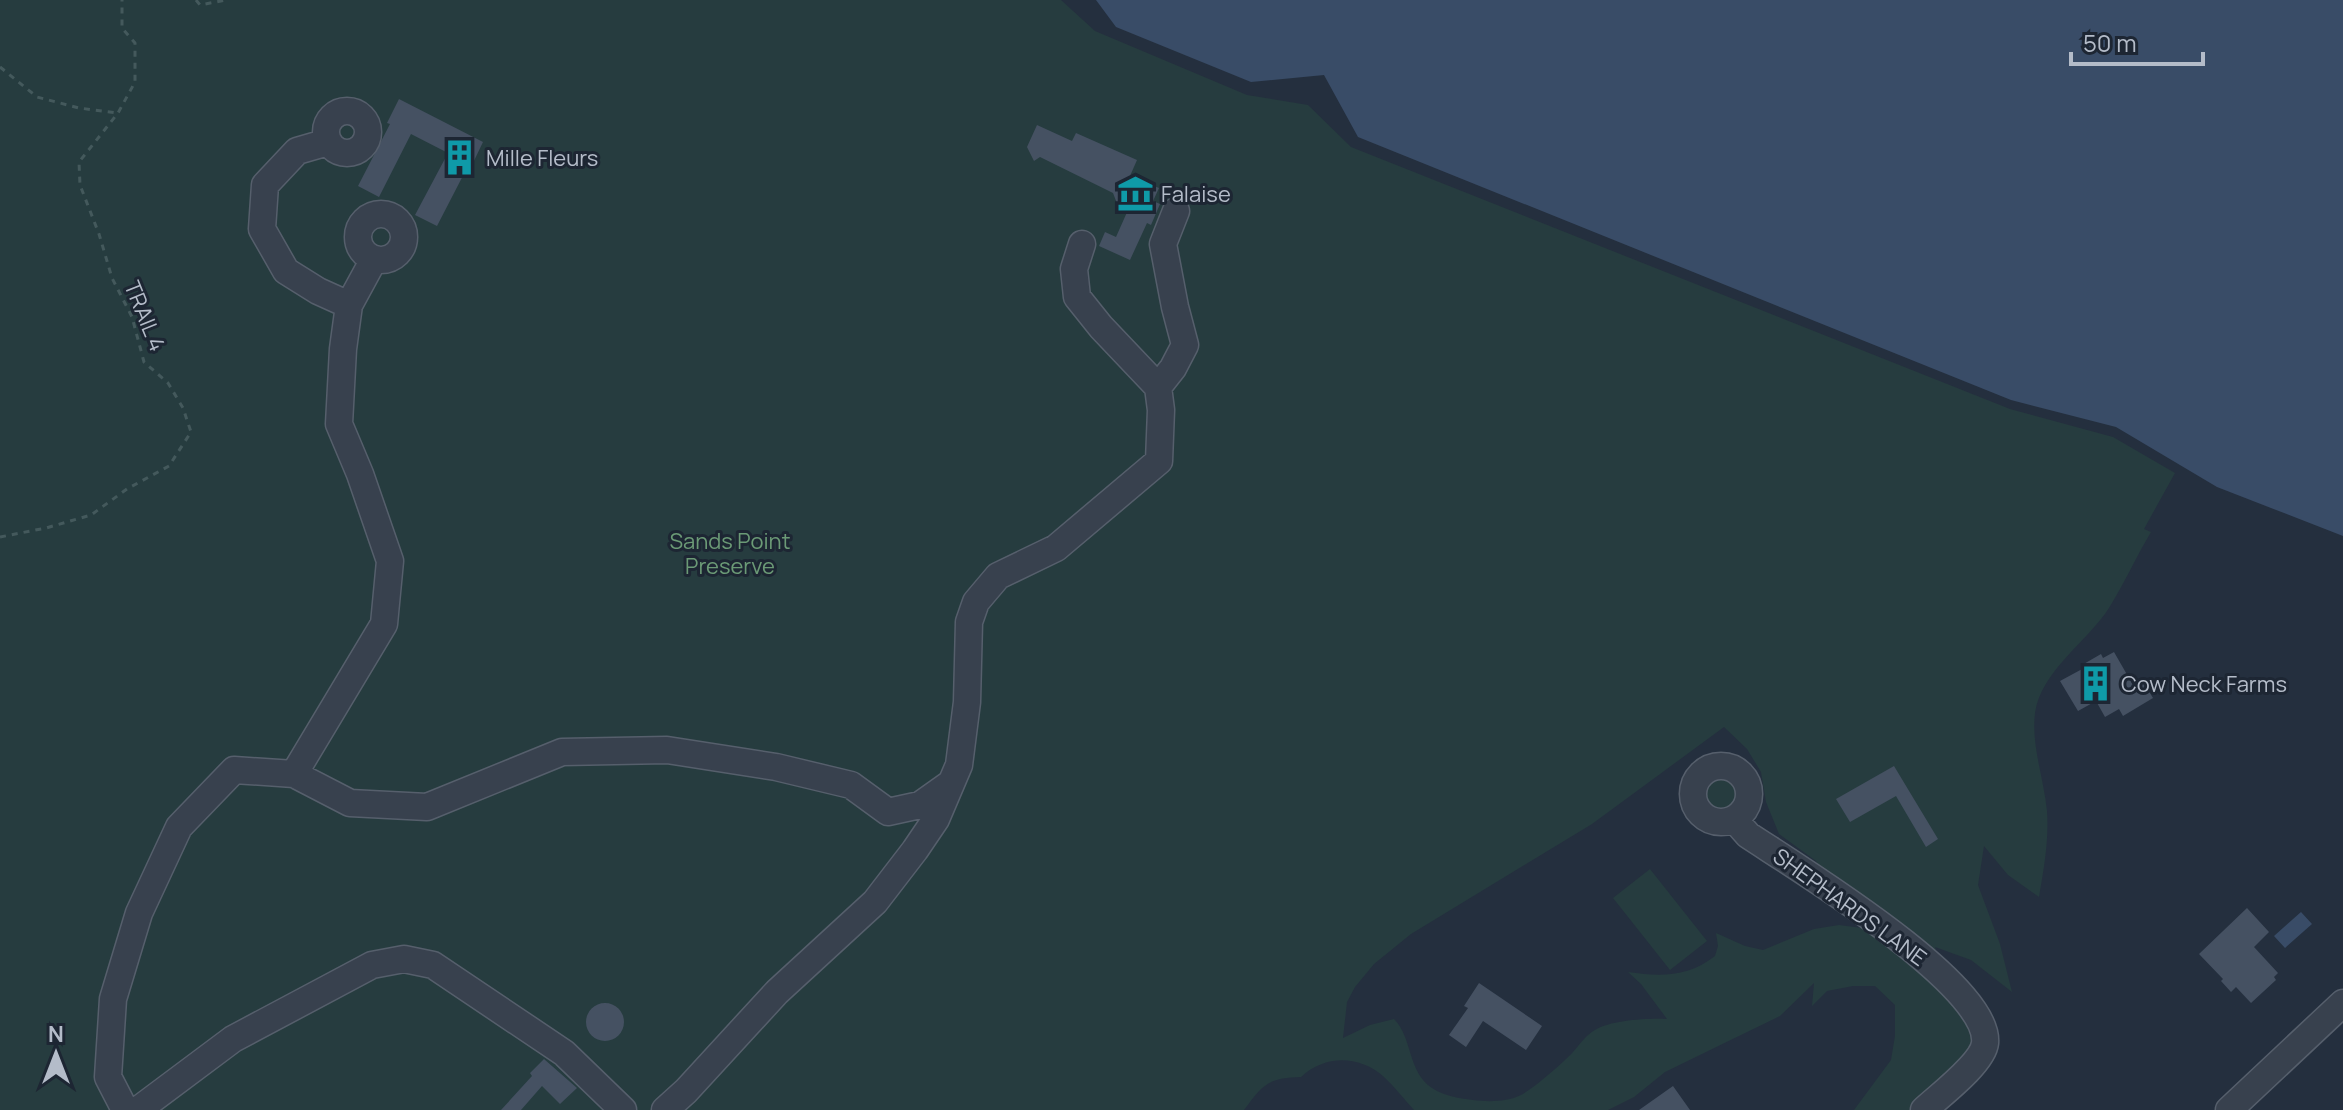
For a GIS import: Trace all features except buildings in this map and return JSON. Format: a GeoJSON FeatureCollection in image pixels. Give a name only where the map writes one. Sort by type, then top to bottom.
{"type":"FeatureCollection","features":[{"type":"Feature","properties":{"kind":"street"},"geometry":{"type":"LineString","coordinates":[[328,142],[297,151],[265,185],[262,229],[286,271],[318,291],[349,305]]}},
{"type":"Feature","properties":{"kind":"street"},"geometry":{"type":"LineString","coordinates":[[1158,387],[1185,345],[1163,244],[1176,211]]}},
{"type":"Feature","properties":{"kind":"street"},"geometry":{"type":"LineString","coordinates":[[665,1110],[777,992],[875,902],[929,830],[959,765],[967,702],[969,622],[976,602],[998,576],[1056,548],[1159,461],[1161,410],[1158,387],[1077,297],[1074,269],[1082,244]]}},
{"type":"Feature","properties":{"kind":"street"},"geometry":{"type":"LineString","coordinates":[[294,774],[384,624],[390,561],[339,424],[349,305],[374,259]]}},
{"type":"Feature","properties":{"kind":"street"},"geometry":{"type":"LineString","coordinates":[[125,1110],[108,1077],[113,999],[139,913],[179,827],[234,770],[294,774],[350,803],[427,807],[562,752],[667,750],[776,767],[851,785],[888,812],[920,805],[951,783]]}},
{"type":"Feature","properties":{"kind":"street","name":"SHEPHARDS LANE"},"geometry":{"type":"LineString","coordinates":[[1734,819],[1748,835],[1881,924],[1931,965],[1974,1010],[1985,1031],[1983,1051],[1924,1110]]}},
{"type":"Feature","properties":{"kind":"street"},"geometry":{"type":"LineString","coordinates":[[138,1110],[233,1039],[372,965],[404,959],[433,965],[564,1053],[623,1110]]}},
{"type":"Feature","properties":{"kind":"street"},"geometry":{"type":"LineString","coordinates":[[2229,1110],[2343,1003]]}},
{"type":"Feature","properties":{"kind":"path","name":"TRAIL 4"},"geometry":{"type":"LineString","coordinates":[[0,537],[91,515],[127,489],[169,466],[191,432],[183,408],[168,383],[144,362],[132,317],[112,278],[80,185],[79,162],[118,113],[135,82],[135,43],[122,28],[122,0]]}},
{"type":"Feature","properties":{"kind":"path"},"geometry":{"type":"LineString","coordinates":[[196,0],[200,5],[226,0]]}},
{"type":"Feature","properties":{"kind":"path"},"geometry":{"type":"LineString","coordinates":[[0,67],[37,97],[79,108],[118,113]]}},
{"type":"Feature","properties":{"kind":"green space","name":"Sands Point Preserve"},"geometry":{"type":"Polygon","coordinates":[[[0,0],[1061,0],[1095,31],[1247,95],[1308,105],[1351,147],[2010,409],[2113,437],[2175,473],[2144,529],[2151,532],[2109,608],[2056,670],[2039,698],[2034,725],[2047,822],[2039,897],[2008,875],[1984,846],[1978,885],[2000,944],[2012,992],[1971,960],[1935,947],[1948,990],[1976,1035],[1963,1058],[1939,1087],[1911,1110],[1854,1110],[1891,1060],[1895,1005],[1875,986],[1853,986],[1827,991],[1812,1006],[1814,983],[1780,1016],[1665,1072],[1634,1097],[1608,1110],[1414,1110],[1373,1069],[1342,1060],[1320,1065],[1301,1077],[1267,1084],[1244,1110],[0,1110],[0,0]],[[1724,727],[1592,824],[1411,934],[1374,964],[1355,987],[1347,1002],[1343,1038],[1370,1025],[1394,1019],[1404,1035],[1418,1073],[1432,1088],[1446,1095],[1467,1099],[1510,1099],[1540,1081],[1595,1030],[1620,1022],[1667,1019],[1628,972],[1663,975],[1695,968],[1715,956],[1718,946],[1716,933],[1763,950],[1814,929],[1839,925],[1862,928],[1816,861],[1779,834],[1766,802],[1761,772],[1747,749],[1724,727]]]}},
{"type":"Feature","properties":{"kind":"green space"},"geometry":{"type":"Polygon","coordinates":[[[1721,774],[1735,780],[1741,794],[1735,808],[1721,814],[1707,808],[1701,794],[1707,780],[1721,774]]]}},
{"type":"Feature","properties":{"kind":"green space"},"geometry":{"type":"Polygon","coordinates":[[[1650,869],[1707,941],[1670,970],[1613,898],[1650,869]]]}},
{"type":"Feature","properties":{"kind":"water"},"geometry":{"type":"Polygon","coordinates":[[[1096,0],[2343,0],[2343,536],[2217,487],[2116,427],[2011,400],[1358,137],[1324,75],[1251,82],[1116,27],[1096,0]]]}},
{"type":"Feature","properties":{"kind":"water"},"geometry":{"type":"Polygon","coordinates":[[[2301,912],[2312,924],[2285,948],[2274,936],[2301,912]]]}},
{"type":"Feature","properties":{"kind":"place","name":"Mille Fleurs"},"geometry":{"type":"Point","coordinates":[460,158]}},
{"type":"Feature","properties":{"kind":"place","name":"Falaise"},"geometry":{"type":"Point","coordinates":[1135,194]}},
{"type":"Feature","properties":{"kind":"place","name":"Cow Neck Farms"},"geometry":{"type":"Point","coordinates":[2095,684]}}]}
